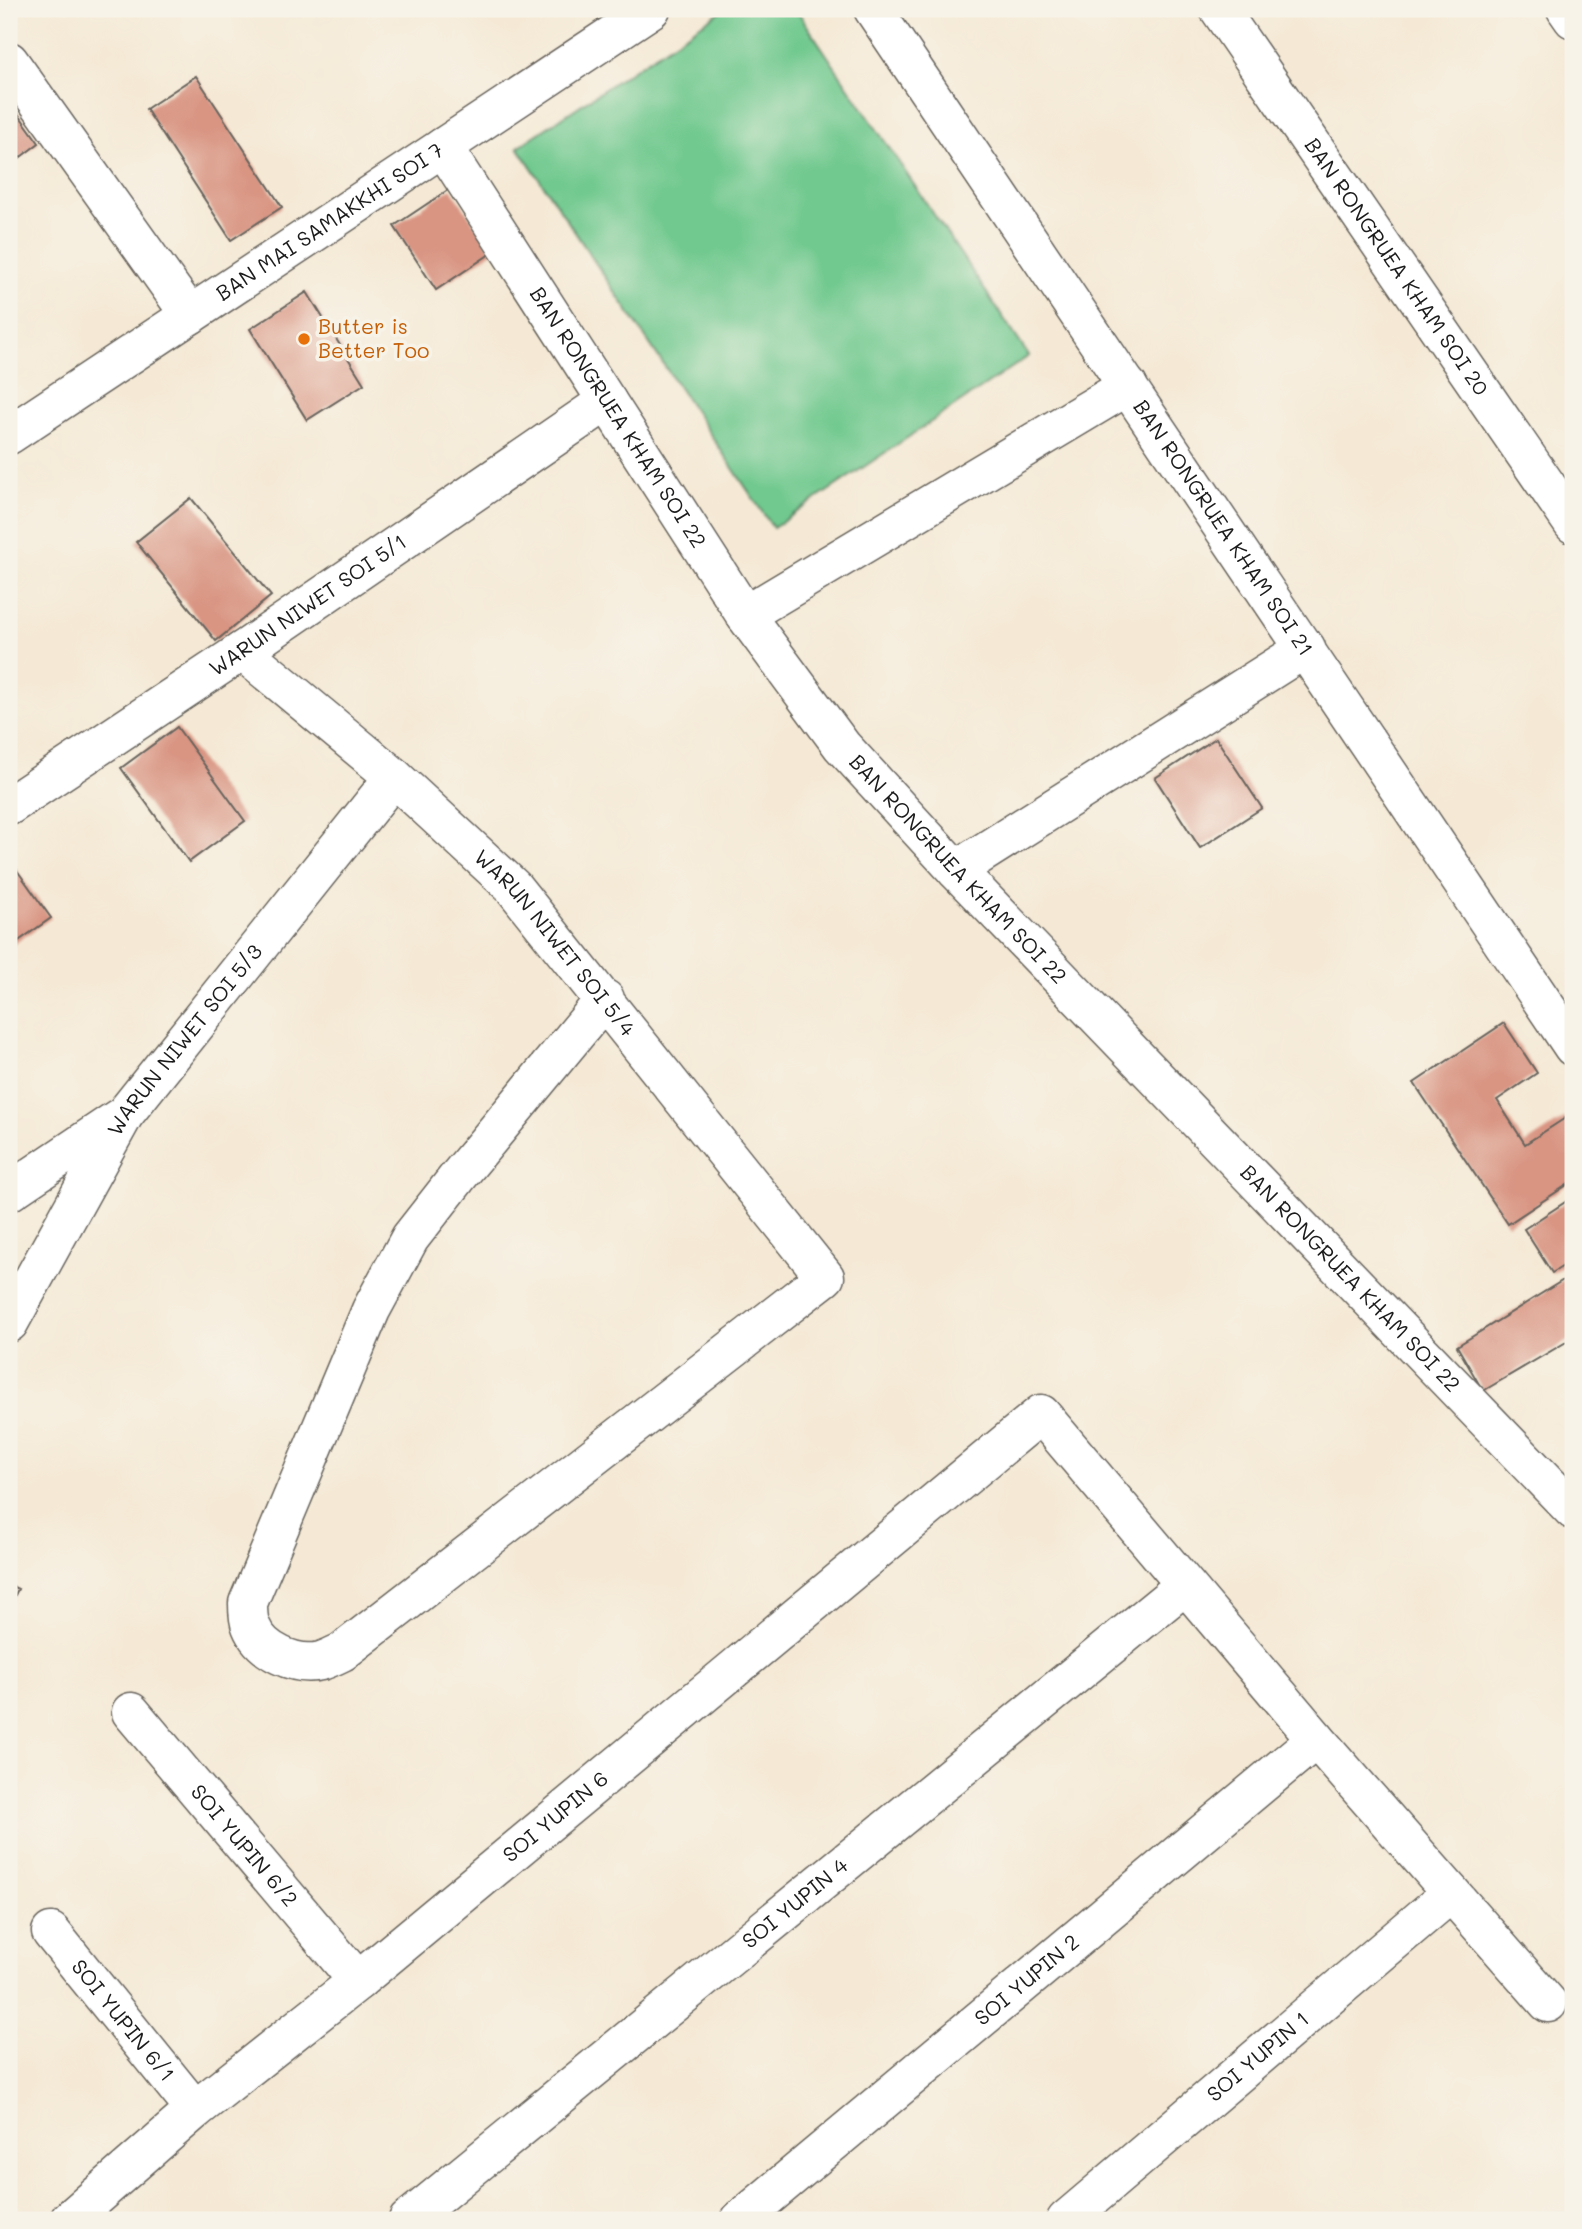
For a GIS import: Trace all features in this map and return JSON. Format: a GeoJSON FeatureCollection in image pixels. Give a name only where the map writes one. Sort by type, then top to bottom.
{"type":"FeatureCollection","features":[{"type":"Feature","properties":{"kind":"street","name":"BAN MAI SAMAKKHI SOI 7"},"geometry":{"type":"LineString","coordinates":[[9,435],[651,9]]}},
{"type":"Feature","properties":{"kind":"street","name":"BAN RONGRUEA KHAM SOI 21"},"geometry":{"type":"LineString","coordinates":[[873,9],[1573,1047]]}},
{"type":"Feature","properties":{"kind":"street","name":"BAN RONGRUEA KHAM SOI 20"},"geometry":{"type":"LineString","coordinates":[[1219,9],[1573,524]]}},
{"type":"Feature","properties":{"kind":"street"},"geometry":{"type":"LineString","coordinates":[[1566,9],[1573,19]]}},
{"type":"Feature","properties":{"kind":"street"},"geometry":{"type":"LineString","coordinates":[[9,61],[190,315]]}},
{"type":"Feature","properties":{"kind":"street","name":"BAN RONGRUEA KHAM SOI 22"},"geometry":{"type":"LineString","coordinates":[[443,147],[745,615],[842,746],[956,870],[1573,1510]]}},
{"type":"Feature","properties":{"kind":"street"},"geometry":{"type":"LineString","coordinates":[[745,615],[1128,386]]}},
{"type":"Feature","properties":{"kind":"street","name":"WARUN NIWET SOI 5/1"},"geometry":{"type":"LineString","coordinates":[[9,806],[242,651],[607,401]]}},
{"type":"Feature","properties":{"kind":"street"},"geometry":{"type":"LineString","coordinates":[[956,870],[1306,648]]}},
{"type":"Feature","properties":{"kind":"street","name":"WARUN NIWET SOI 5/4"},"geometry":{"type":"LineString","coordinates":[[242,651],[394,777],[513,887],[605,999],[825,1277],[342,1652],[320,1661],[300,1662],[286,1658],[270,1649],[256,1636],[250,1624],[248,1603],[371,1310],[410,1238],[605,999]]}},
{"type":"Feature","properties":{"kind":"street","name":"WARUN NIWET SOI 5/3"},"geometry":{"type":"LineString","coordinates":[[9,1323],[124,1115],[394,777]]}},
{"type":"Feature","properties":{"kind":"street"},"geometry":{"type":"LineString","coordinates":[[9,1192],[124,1115]]}},
{"type":"Feature","properties":{"kind":"street","name":"SOI YUPIN 6"},"geometry":{"type":"LineString","coordinates":[[69,2220],[195,2110],[358,1981],[1041,1414],[1184,1586]]}},
{"type":"Feature","properties":{"kind":"street"},"geometry":{"type":"LineString","coordinates":[[1184,1586],[1548,2003]]}},
{"type":"Feature","properties":{"kind":"street","name":"SOI YUPIN 4"},"geometry":{"type":"LineString","coordinates":[[408,2220],[1184,1586]]}},
{"type":"Feature","properties":{"kind":"street","name":"SOI YUPIN 6/2"},"geometry":{"type":"LineString","coordinates":[[131,1712],[358,1981]]}},
{"type":"Feature","properties":{"kind":"street","name":"SOI YUPIN 2"},"geometry":{"type":"LineString","coordinates":[[740,2220],[1316,1739]]}},
{"type":"Feature","properties":{"kind":"street","name":"SOI YUPIN 1"},"geometry":{"type":"LineString","coordinates":[[1066,2220],[1451,1893]]}},
{"type":"Feature","properties":{"kind":"street","name":"SOI YUPIN 6/1"},"geometry":{"type":"LineString","coordinates":[[51,1931],[195,2110]]}},
{"type":"Feature","properties":{"kind":"green space"},"geometry":{"type":"Polygon","coordinates":[[[724,9],[796,9],[1029,356],[773,528],[518,147],[724,9]]]}},
{"type":"Feature","properties":{"kind":"building"},"geometry":{"type":"Polygon","coordinates":[[[196,76],[282,207],[231,240],[146,109],[196,76]]]}},
{"type":"Feature","properties":{"kind":"building"},"geometry":{"type":"Polygon","coordinates":[[[9,101],[39,143],[9,166],[9,101]]]}},
{"type":"Feature","properties":{"kind":"building"},"geometry":{"type":"Polygon","coordinates":[[[451,188],[493,252],[436,290],[394,226],[451,188]]]}},
{"type":"Feature","properties":{"kind":"building"},"geometry":{"type":"Polygon","coordinates":[[[307,292],[364,384],[307,420],[250,329],[307,292]]]}},
{"type":"Feature","properties":{"kind":"building"},"geometry":{"type":"Polygon","coordinates":[[[191,498],[271,596],[216,641],[136,542],[191,498]]]}},
{"type":"Feature","properties":{"kind":"building"},"geometry":{"type":"Polygon","coordinates":[[[177,727],[245,821],[189,862],[121,768],[177,727]]]}},
{"type":"Feature","properties":{"kind":"building"},"geometry":{"type":"Polygon","coordinates":[[[1216,738],[1262,808],[1200,848],[1155,778],[1216,738]]]}},
{"type":"Feature","properties":{"kind":"building"},"geometry":{"type":"Polygon","coordinates":[[[9,859],[51,918],[10,947],[9,945],[9,859]]]}},
{"type":"Feature","properties":{"kind":"building"},"geometry":{"type":"Polygon","coordinates":[[[1504,1023],[1537,1073],[1497,1100],[1525,1144],[1573,1113],[1573,1181],[1508,1224],[1414,1083],[1504,1023]]]}},
{"type":"Feature","properties":{"kind":"building"},"geometry":{"type":"Polygon","coordinates":[[[1570,1199],[1573,1204],[1573,1260],[1552,1273],[1524,1229],[1570,1199]]]}},
{"type":"Feature","properties":{"kind":"building"},"geometry":{"type":"Polygon","coordinates":[[[1573,1274],[1573,1338],[1483,1391],[1457,1346],[1573,1274]]]}},
{"type":"Feature","properties":{"kind":"building"},"geometry":{"type":"Polygon","coordinates":[[[9,1585],[18,1589],[9,1607],[9,1585]]]}},
{"type":"Feature","properties":{"kind":"place","name":"Butter is Better Too"},"geometry":{"type":"Point","coordinates":[304,339]}}]}
